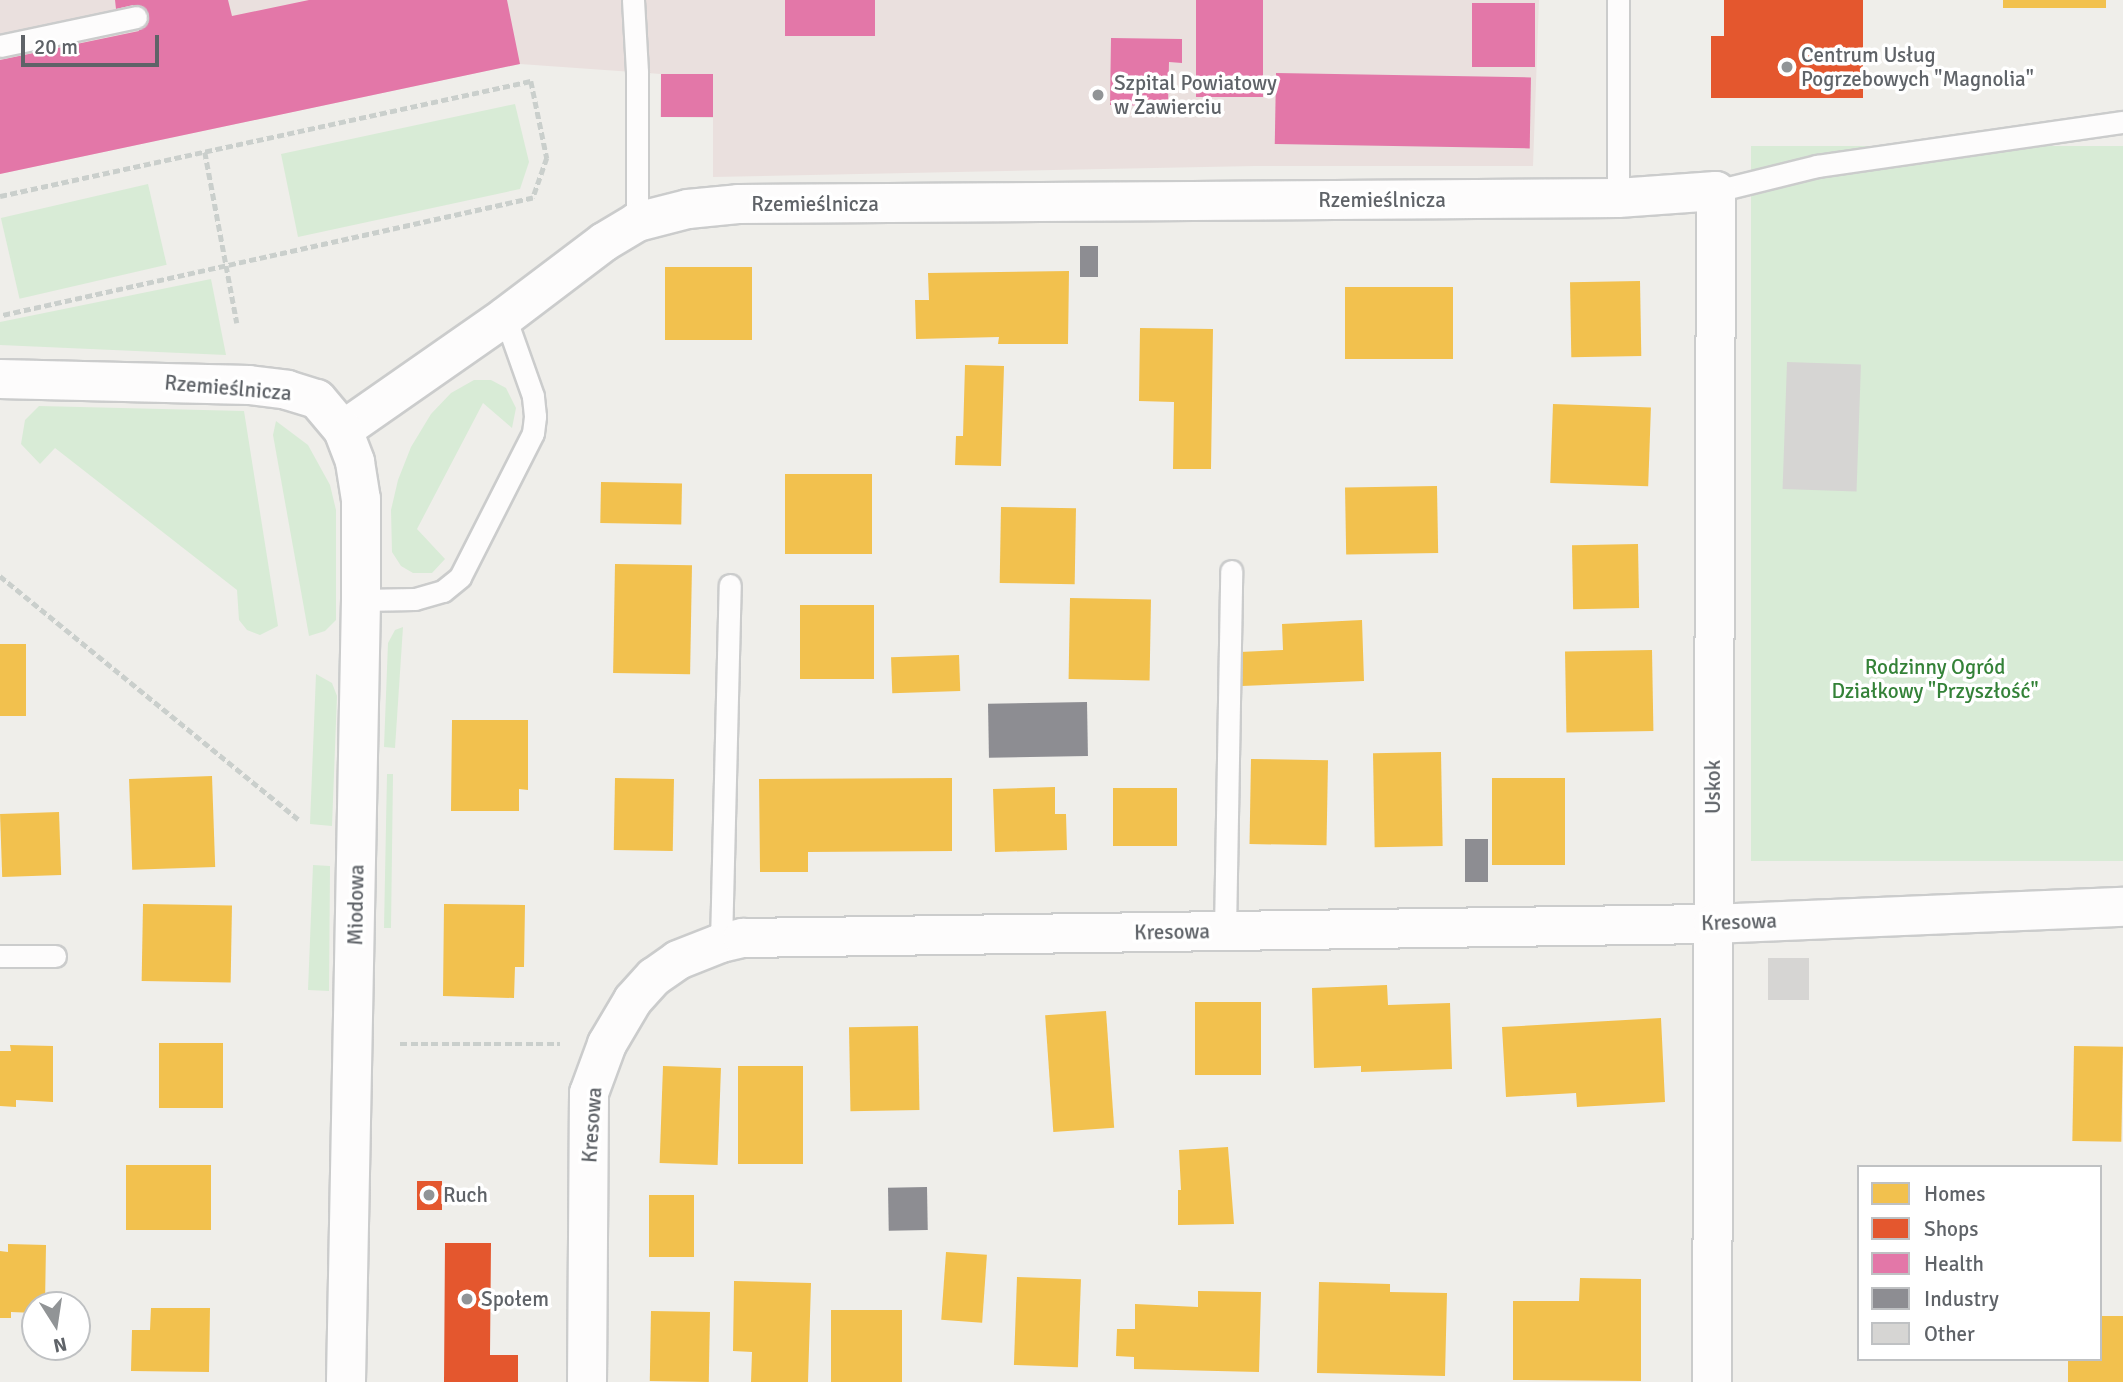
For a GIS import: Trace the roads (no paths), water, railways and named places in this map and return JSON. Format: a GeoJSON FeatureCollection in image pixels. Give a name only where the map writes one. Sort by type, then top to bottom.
{"type":"FeatureCollection","features":[{"type":"Feature","properties":{"kind":"street","name":"Rzemieślnicza"},"geometry":{"type":"LineString","coordinates":[[0,379],[248,385],[287,390],[317,399],[343,430],[505,317],[594,249],[637,222],[688,209],[738,204],[1618,198],[1716,191]]}},
{"type":"Feature","properties":{"kind":"street","name":"Uskok"},"geometry":{"type":"LineString","coordinates":[[1712,1382],[1716,191]]}},
{"type":"Feature","properties":{"kind":"street","name":"Miodowa"},"geometry":{"type":"LineString","coordinates":[[343,430],[355,463],[361,499],[346,1382]]}},
{"type":"Feature","properties":{"kind":"street","name":"Kresowa"},"geometry":{"type":"LineString","coordinates":[[587,1382],[589,1093],[607,1044],[633,1000],[654,977],[678,961],[721,943],[743,938],[1713,924],[2123,907]]}},
{"type":"Feature","properties":{"kind":"lane"},"geometry":{"type":"LineString","coordinates":[[633,0],[637,72],[637,222]]}},
{"type":"Feature","properties":{"kind":"lane"},"geometry":{"type":"LineString","coordinates":[[1618,0],[1618,198]]}},
{"type":"Feature","properties":{"kind":"lane"},"geometry":{"type":"LineString","coordinates":[[0,46],[136,17]]}},
{"type":"Feature","properties":{"kind":"lane"},"geometry":{"type":"LineString","coordinates":[[1716,191],[1817,166],[2123,122]]}},
{"type":"Feature","properties":{"kind":"lane"},"geometry":{"type":"LineString","coordinates":[[361,600],[415,599],[443,591],[460,577],[533,433],[536,416],[533,396],[505,317]]}},
{"type":"Feature","properties":{"kind":"lane"},"geometry":{"type":"LineString","coordinates":[[1225,931],[1231,571]]}},
{"type":"Feature","properties":{"kind":"lane"},"geometry":{"type":"LineString","coordinates":[[721,943],[730,585]]}},
{"type":"Feature","properties":{"kind":"lane"},"geometry":{"type":"LineString","coordinates":[[0,956],[55,956]]}},
{"type":"Feature","properties":{"kind":"place","name":"Centrum Usług Pogrzebowych \"Magnolia\""},"geometry":{"type":"Point","coordinates":[1787,67]}},
{"type":"Feature","properties":{"kind":"place","name":"Szpital Powiatowy w Zawierciu"},"geometry":{"type":"Point","coordinates":[1098,95]}},
{"type":"Feature","properties":{"kind":"place","name":"Ruch"},"geometry":{"type":"Point","coordinates":[429,1195]}},
{"type":"Feature","properties":{"kind":"place","name":"Społem"},"geometry":{"type":"Point","coordinates":[467,1299]}},
{"type":"Feature","properties":{"kind":"park label","name":"Rodzinny Ogród Działkowy \"Przyszłość\""},"geometry":{"type":"Point","coordinates":[1935,679]}}]}
